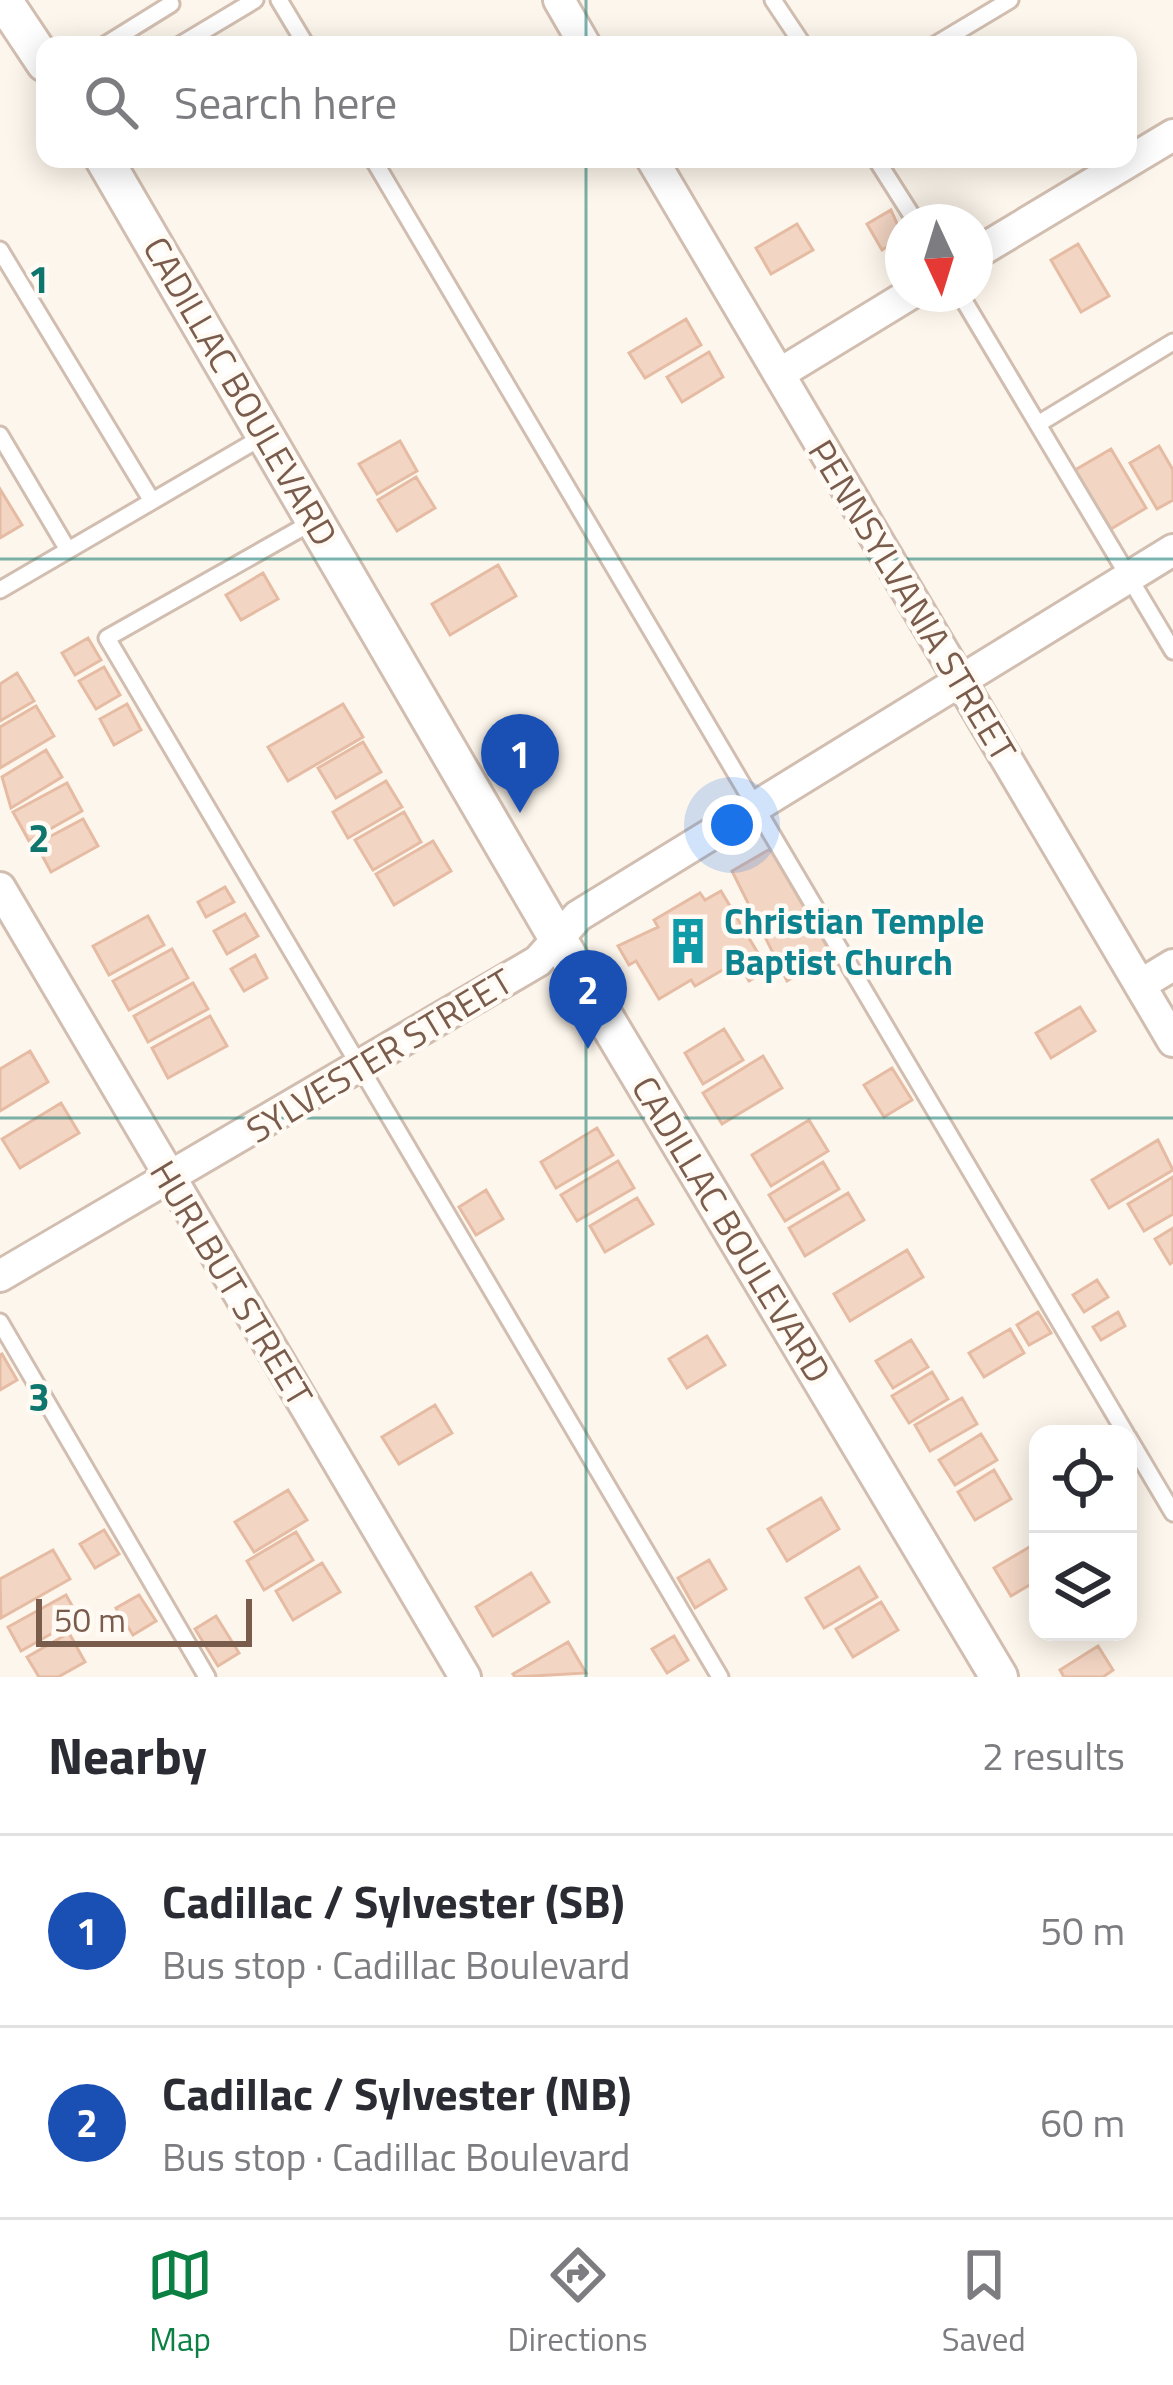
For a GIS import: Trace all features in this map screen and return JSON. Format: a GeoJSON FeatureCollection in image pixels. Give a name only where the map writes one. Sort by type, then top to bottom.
{"type":"FeatureCollection","features":[{"type":"Feature","properties":{"kind":"street"},"geometry":{"type":"LineString","coordinates":[[3,0],[36,50]]}},
{"type":"Feature","properties":{"kind":"street"},"geometry":{"type":"LineString","coordinates":[[574,5],[583,36]]}},
{"type":"Feature","properties":{"kind":"street"},"geometry":{"type":"LineString","coordinates":[[1137,157],[1173,135]]}},
{"type":"Feature","properties":{"kind":"street","name":"CADILLAC BOULEVARD"},"geometry":{"type":"LineString","coordinates":[[109,168],[558,939],[999,1677]]}},
{"type":"Feature","properties":{"kind":"street","name":"PENNSYLVANIA STREET"},"geometry":{"type":"LineString","coordinates":[[657,168],[1173,1042]]}},
{"type":"Feature","properties":{"kind":"street"},"geometry":{"type":"LineString","coordinates":[[993,243],[1118,168]]}},
{"type":"Feature","properties":{"kind":"street"},"geometry":{"type":"LineString","coordinates":[[778,374],[885,309]]}},
{"type":"Feature","properties":{"kind":"street","name":"SYLVESTER STREET"},"geometry":{"type":"LineString","coordinates":[[0,1276],[538,961],[578,916],[1173,550]]}},
{"type":"Feature","properties":{"kind":"street","name":"HURLBUT STREET"},"geometry":{"type":"LineString","coordinates":[[0,888],[465,1677]]}},
{"type":"Feature","properties":{"kind":"street"},"geometry":{"type":"LineString","coordinates":[[1139,985],[1173,964]]}},
{"type":"Feature","properties":{"kind":"lane"},"geometry":{"type":"LineString","coordinates":[[195,36],[255,0]]}},
{"type":"Feature","properties":{"kind":"lane"},"geometry":{"type":"LineString","coordinates":[[279,0],[301,36]]}},
{"type":"Feature","properties":{"kind":"lane"},"geometry":{"type":"LineString","coordinates":[[773,0],[797,36]]}},
{"type":"Feature","properties":{"kind":"lane"},"geometry":{"type":"LineString","coordinates":[[950,36],[1010,0]]}},
{"type":"Feature","properties":{"kind":"lane"},"geometry":{"type":"LineString","coordinates":[[119,36],[171,4]]}},
{"type":"Feature","properties":{"kind":"lane"},"geometry":{"type":"LineString","coordinates":[[378,168],[1120,1425]]}},
{"type":"Feature","properties":{"kind":"lane"},"geometry":{"type":"LineString","coordinates":[[882,168],[905,204]]}},
{"type":"Feature","properties":{"kind":"lane"},"geometry":{"type":"LineString","coordinates":[[3,261],[152,501]]}},
{"type":"Feature","properties":{"kind":"lane"},"geometry":{"type":"LineString","coordinates":[[971,312],[1173,651]]}},
{"type":"Feature","properties":{"kind":"lane"},"geometry":{"type":"LineString","coordinates":[[1038,424],[1173,342]]}},
{"type":"Feature","properties":{"kind":"lane"},"geometry":{"type":"LineString","coordinates":[[0,435],[68,550]]}},
{"type":"Feature","properties":{"kind":"lane"},"geometry":{"type":"LineString","coordinates":[[0,590],[267,435]]}},
{"type":"Feature","properties":{"kind":"lane"},"geometry":{"type":"LineString","coordinates":[[317,520],[107,638],[720,1677]]}},
{"type":"Feature","properties":{"kind":"lane"},"geometry":{"type":"LineString","coordinates":[[0,1322],[207,1677]]}},
{"type":"Feature","properties":{"kind":"lane"},"geometry":{"type":"LineString","coordinates":[[1137,1453],[1173,1513]]}},
{"type":"Feature","properties":{"kind":"building"},"geometry":{"type":"Polygon","coordinates":[[[885,214],[885,248],[882,250],[867,224],[885,214]]]}},
{"type":"Feature","properties":{"kind":"building"},"geometry":{"type":"Polygon","coordinates":[[[797,224],[813,250],[771,274],[756,248],[797,224]]]}},
{"type":"Feature","properties":{"kind":"building"},"geometry":{"type":"Polygon","coordinates":[[[1078,244],[1109,296],[1081,312],[1051,260],[1078,244]]]}},
{"type":"Feature","properties":{"kind":"building"},"geometry":{"type":"Polygon","coordinates":[[[686,319],[701,345],[645,378],[629,353],[686,319]]]}},
{"type":"Feature","properties":{"kind":"building"},"geometry":{"type":"Polygon","coordinates":[[[709,352],[723,377],[682,402],[667,377],[709,352]]]}},
{"type":"Feature","properties":{"kind":"building"},"geometry":{"type":"Polygon","coordinates":[[[400,441],[417,471],[377,494],[359,464],[400,441]]]}},
{"type":"Feature","properties":{"kind":"building"},"geometry":{"type":"Polygon","coordinates":[[[1159,446],[1173,470],[1173,500],[1157,509],[1130,463],[1159,446]]]}},
{"type":"Feature","properties":{"kind":"building"},"geometry":{"type":"Polygon","coordinates":[[[1111,449],[1146,508],[1111,529],[1075,470],[1111,449]]]}},
{"type":"Feature","properties":{"kind":"building"},"geometry":{"type":"Polygon","coordinates":[[[416,477],[435,508],[397,531],[378,500],[416,477]]]}},
{"type":"Feature","properties":{"kind":"building"},"geometry":{"type":"Polygon","coordinates":[[[0,489],[22,525],[0,538],[0,489]]]}},
{"type":"Feature","properties":{"kind":"building"},"geometry":{"type":"Polygon","coordinates":[[[498,565],[516,596],[450,635],[432,604],[498,565]]]}},
{"type":"Feature","properties":{"kind":"building"},"geometry":{"type":"Polygon","coordinates":[[[263,573],[278,599],[241,620],[226,595],[263,573]]]}},
{"type":"Feature","properties":{"kind":"building"},"geometry":{"type":"Polygon","coordinates":[[[88,638],[101,660],[75,675],[62,653],[88,638]]]}},
{"type":"Feature","properties":{"kind":"building"},"geometry":{"type":"Polygon","coordinates":[[[104,667],[120,695],[96,709],[79,681],[104,667]]]}},
{"type":"Feature","properties":{"kind":"building"},"geometry":{"type":"Polygon","coordinates":[[[17,673],[34,701],[0,721],[0,684],[17,673]]]}},
{"type":"Feature","properties":{"kind":"building"},"geometry":{"type":"Polygon","coordinates":[[[127,704],[141,730],[114,745],[100,719],[127,704]]]}},
{"type":"Feature","properties":{"kind":"building"},"geometry":{"type":"Polygon","coordinates":[[[343,704],[363,737],[288,781],[268,747],[343,704]]]}},
{"type":"Feature","properties":{"kind":"building"},"geometry":{"type":"Polygon","coordinates":[[[36,706],[54,736],[0,768],[0,727],[36,706]]]}},
{"type":"Feature","properties":{"kind":"building"},"geometry":{"type":"Polygon","coordinates":[[[363,742],[381,772],[336,798],[318,768],[363,742]]]}},
{"type":"Feature","properties":{"kind":"building"},"geometry":{"type":"Polygon","coordinates":[[[46,750],[62,777],[11,808],[2,777],[46,750]]]}},
{"type":"Feature","properties":{"kind":"building"},"geometry":{"type":"Polygon","coordinates":[[[386,781],[402,807],[348,838],[333,812],[386,781]]]}},
{"type":"Feature","properties":{"kind":"building"},"geometry":{"type":"Polygon","coordinates":[[[67,783],[82,811],[29,841],[13,812],[67,783]]]}},
{"type":"Feature","properties":{"kind":"building"},"geometry":{"type":"Polygon","coordinates":[[[404,812],[421,842],[373,870],[355,840],[404,812]]]}},
{"type":"Feature","properties":{"kind":"building"},"geometry":{"type":"Polygon","coordinates":[[[83,819],[98,846],[51,872],[36,844],[83,819]]]}},
{"type":"Feature","properties":{"kind":"building"},"geometry":{"type":"Polygon","coordinates":[[[433,841],[451,871],[394,905],[376,874],[433,841]]]}},
{"type":"Feature","properties":{"kind":"building"},"geometry":{"type":"Polygon","coordinates":[[[770,849],[832,955],[787,981],[732,871],[770,849]]]}},
{"type":"Feature","properties":{"kind":"building"},"geometry":{"type":"Polygon","coordinates":[[[225,887],[234,902],[206,917],[198,902],[225,887]]]}},
{"type":"Feature","properties":{"kind":"building","name":"Christian Temple Baptist Church"},"geometry":{"type":"Polygon","coordinates":[[[721,891],[768,970],[749,981],[738,961],[695,986],[691,980],[659,999],[636,961],[629,965],[618,946],[658,927],[654,920],[700,893],[705,900],[721,891]]]}},
{"type":"Feature","properties":{"kind":"building"},"geometry":{"type":"Polygon","coordinates":[[[245,914],[258,936],[227,954],[214,931],[245,914]]]}},
{"type":"Feature","properties":{"kind":"building"},"geometry":{"type":"Polygon","coordinates":[[[148,916],[164,945],[109,975],[93,946],[148,916]]]}},
{"type":"Feature","properties":{"kind":"building"},"geometry":{"type":"Polygon","coordinates":[[[172,949],[188,978],[129,1010],[113,981],[172,949]]]}},
{"type":"Feature","properties":{"kind":"building"},"geometry":{"type":"Polygon","coordinates":[[[255,955],[267,978],[244,991],[231,969],[255,955]]]}},
{"type":"Feature","properties":{"kind":"building"},"geometry":{"type":"Polygon","coordinates":[[[193,983],[208,1009],[148,1042],[134,1016],[193,983]]]}},
{"type":"Feature","properties":{"kind":"building"},"geometry":{"type":"Polygon","coordinates":[[[1080,1007],[1095,1031],[1051,1058],[1036,1033],[1080,1007]]]}},
{"type":"Feature","properties":{"kind":"building"},"geometry":{"type":"Polygon","coordinates":[[[210,1016],[227,1046],[168,1078],[152,1048],[210,1016]]]}},
{"type":"Feature","properties":{"kind":"building"},"geometry":{"type":"Polygon","coordinates":[[[724,1029],[743,1060],[703,1084],[685,1053],[724,1029]]]}},
{"type":"Feature","properties":{"kind":"building"},"geometry":{"type":"Polygon","coordinates":[[[30,1051],[48,1082],[0,1111],[0,1069],[30,1051]]]}},
{"type":"Feature","properties":{"kind":"building"},"geometry":{"type":"Polygon","coordinates":[[[763,1056],[782,1088],[722,1124],[703,1093],[763,1056]]]}},
{"type":"Feature","properties":{"kind":"building"},"geometry":{"type":"Polygon","coordinates":[[[892,1068],[912,1100],[884,1117],[864,1085],[892,1068]]]}},
{"type":"Feature","properties":{"kind":"building"},"geometry":{"type":"Polygon","coordinates":[[[61,1103],[79,1133],[20,1168],[2,1139],[61,1103]]]}},
{"type":"Feature","properties":{"kind":"building"},"geometry":{"type":"Polygon","coordinates":[[[809,1120],[828,1151],[771,1186],[752,1155],[809,1120]]]}},
{"type":"Feature","properties":{"kind":"building"},"geometry":{"type":"Polygon","coordinates":[[[597,1128],[613,1155],[556,1188],[541,1162],[597,1128]]]}},
{"type":"Feature","properties":{"kind":"building"},"geometry":{"type":"Polygon","coordinates":[[[1158,1140],[1173,1170],[1109,1208],[1092,1180],[1158,1140]]]}},
{"type":"Feature","properties":{"kind":"building"},"geometry":{"type":"Polygon","coordinates":[[[618,1161],[634,1188],[577,1221],[561,1195],[618,1161]]]}},
{"type":"Feature","properties":{"kind":"building"},"geometry":{"type":"Polygon","coordinates":[[[823,1162],[839,1189],[785,1221],[769,1195],[823,1162]]]}},
{"type":"Feature","properties":{"kind":"building"},"geometry":{"type":"Polygon","coordinates":[[[1173,1177],[1173,1214],[1144,1231],[1128,1204],[1173,1177]]]}},
{"type":"Feature","properties":{"kind":"building"},"geometry":{"type":"Polygon","coordinates":[[[486,1190],[503,1219],[476,1235],[459,1207],[486,1190]]]}},
{"type":"Feature","properties":{"kind":"building"},"geometry":{"type":"Polygon","coordinates":[[[848,1193],[864,1220],[805,1256],[789,1228],[848,1193]]]}},
{"type":"Feature","properties":{"kind":"building"},"geometry":{"type":"Polygon","coordinates":[[[637,1198],[653,1224],[605,1252],[590,1226],[637,1198]]]}},
{"type":"Feature","properties":{"kind":"building"},"geometry":{"type":"Polygon","coordinates":[[[1173,1228],[1173,1262],[1170,1264],[1155,1239],[1173,1228]]]}},
{"type":"Feature","properties":{"kind":"building"},"geometry":{"type":"Polygon","coordinates":[[[907,1250],[923,1277],[850,1321],[834,1294],[907,1250]]]}},
{"type":"Feature","properties":{"kind":"building"},"geometry":{"type":"Polygon","coordinates":[[[1097,1280],[1108,1297],[1084,1312],[1073,1295],[1097,1280]]]}},
{"type":"Feature","properties":{"kind":"building"},"geometry":{"type":"Polygon","coordinates":[[[1038,1312],[1051,1333],[1029,1345],[1017,1325],[1038,1312]]]}},
{"type":"Feature","properties":{"kind":"building"},"geometry":{"type":"Polygon","coordinates":[[[1118,1312],[1125,1326],[1101,1340],[1093,1327],[1118,1312]]]}},
{"type":"Feature","properties":{"kind":"building"},"geometry":{"type":"Polygon","coordinates":[[[1010,1329],[1024,1353],[984,1377],[969,1353],[1010,1329]]]}},
{"type":"Feature","properties":{"kind":"building"},"geometry":{"type":"Polygon","coordinates":[[[707,1336],[725,1365],[687,1388],[669,1359],[707,1336]]]}},
{"type":"Feature","properties":{"kind":"building"},"geometry":{"type":"Polygon","coordinates":[[[911,1340],[928,1367],[893,1388],[876,1361],[911,1340]]]}},
{"type":"Feature","properties":{"kind":"building"},"geometry":{"type":"Polygon","coordinates":[[[0,1355],[17,1380],[0,1390],[0,1355]]]}},
{"type":"Feature","properties":{"kind":"building"},"geometry":{"type":"Polygon","coordinates":[[[932,1372],[948,1399],[909,1423],[892,1396],[932,1372]]]}},
{"type":"Feature","properties":{"kind":"building"},"geometry":{"type":"Polygon","coordinates":[[[962,1398],[977,1424],[930,1451],[915,1425],[962,1398]]]}},
{"type":"Feature","properties":{"kind":"building"},"geometry":{"type":"Polygon","coordinates":[[[435,1405],[452,1433],[399,1464],[382,1437],[435,1405]]]}},
{"type":"Feature","properties":{"kind":"building"},"geometry":{"type":"Polygon","coordinates":[[[981,1434],[997,1460],[955,1485],[939,1460],[981,1434]]]}},
{"type":"Feature","properties":{"kind":"building"},"geometry":{"type":"Polygon","coordinates":[[[994,1470],[1011,1499],[975,1520],[958,1492],[994,1470]]]}},
{"type":"Feature","properties":{"kind":"building"},"geometry":{"type":"Polygon","coordinates":[[[288,1490],[307,1520],[254,1552],[235,1522],[288,1490]]]}},
{"type":"Feature","properties":{"kind":"building"},"geometry":{"type":"Polygon","coordinates":[[[821,1498],[839,1529],[787,1561],[768,1529],[821,1498]]]}},
{"type":"Feature","properties":{"kind":"building"},"geometry":{"type":"Polygon","coordinates":[[[104,1530],[119,1554],[95,1568],[80,1544],[104,1530]]]}},
{"type":"Feature","properties":{"kind":"building"},"geometry":{"type":"Polygon","coordinates":[[[296,1532],[313,1560],[264,1590],[247,1561],[296,1532]]]}},
{"type":"Feature","properties":{"kind":"building"},"geometry":{"type":"Polygon","coordinates":[[[1029,1547],[1029,1585],[1011,1596],[994,1568],[1029,1547]]]}},
{"type":"Feature","properties":{"kind":"building"},"geometry":{"type":"Polygon","coordinates":[[[53,1550],[70,1579],[1,1618],[0,1579],[53,1550]]]}},
{"type":"Feature","properties":{"kind":"building"},"geometry":{"type":"Polygon","coordinates":[[[709,1560],[726,1589],[695,1608],[678,1578],[709,1560]]]}},
{"type":"Feature","properties":{"kind":"building"},"geometry":{"type":"Polygon","coordinates":[[[322,1563],[340,1592],[293,1620],[276,1591],[322,1563]]]}},
{"type":"Feature","properties":{"kind":"building"},"geometry":{"type":"Polygon","coordinates":[[[859,1567],[877,1597],[824,1628],[806,1598],[859,1567]]]}},
{"type":"Feature","properties":{"kind":"building"},"geometry":{"type":"Polygon","coordinates":[[[531,1573],[549,1602],[493,1636],[476,1607],[531,1573]]]}},
{"type":"Feature","properties":{"kind":"building"},"geometry":{"type":"Polygon","coordinates":[[[66,1595],[79,1618],[21,1651],[8,1627],[66,1595]]]}},
{"type":"Feature","properties":{"kind":"building"},"geometry":{"type":"Polygon","coordinates":[[[139,1595],[156,1621],[133,1635],[116,1608],[139,1595]]]}},
{"type":"Feature","properties":{"kind":"building"},"geometry":{"type":"Polygon","coordinates":[[[881,1602],[898,1630],[853,1657],[836,1629],[881,1602]]]}},
{"type":"Feature","properties":{"kind":"building"},"geometry":{"type":"Polygon","coordinates":[[[216,1616],[239,1653],[218,1666],[195,1629],[216,1616]]]}},
{"type":"Feature","properties":{"kind":"building"},"geometry":{"type":"Polygon","coordinates":[[[69,1633],[85,1662],[58,1677],[39,1677],[27,1657],[69,1633]]]}},
{"type":"Feature","properties":{"kind":"building"},"geometry":{"type":"Polygon","coordinates":[[[674,1636],[688,1660],[667,1673],[652,1649],[674,1636]]]}},
{"type":"Feature","properties":{"kind":"building"},"geometry":{"type":"Polygon","coordinates":[[[568,1642],[586,1673],[513,1674],[568,1642]]]}},
{"type":"Feature","properties":{"kind":"building"},"geometry":{"type":"Polygon","coordinates":[[[1098,1646],[1113,1670],[1103,1677],[1064,1677],[1060,1670],[1098,1646]]]}},
{"type":"Feature","properties":{"kind":"place","name":"Cadillac / Sylvester (SB)"},"geometry":{"type":"Point","coordinates":[520,813]}},
{"type":"Feature","properties":{"kind":"place","name":"Christian Temple Baptist Church"},"geometry":{"type":"Point","coordinates":[688,941]}},
{"type":"Feature","properties":{"kind":"place","name":"Cadillac / Sylvester (NB)"},"geometry":{"type":"Point","coordinates":[588,1049]}}]}
